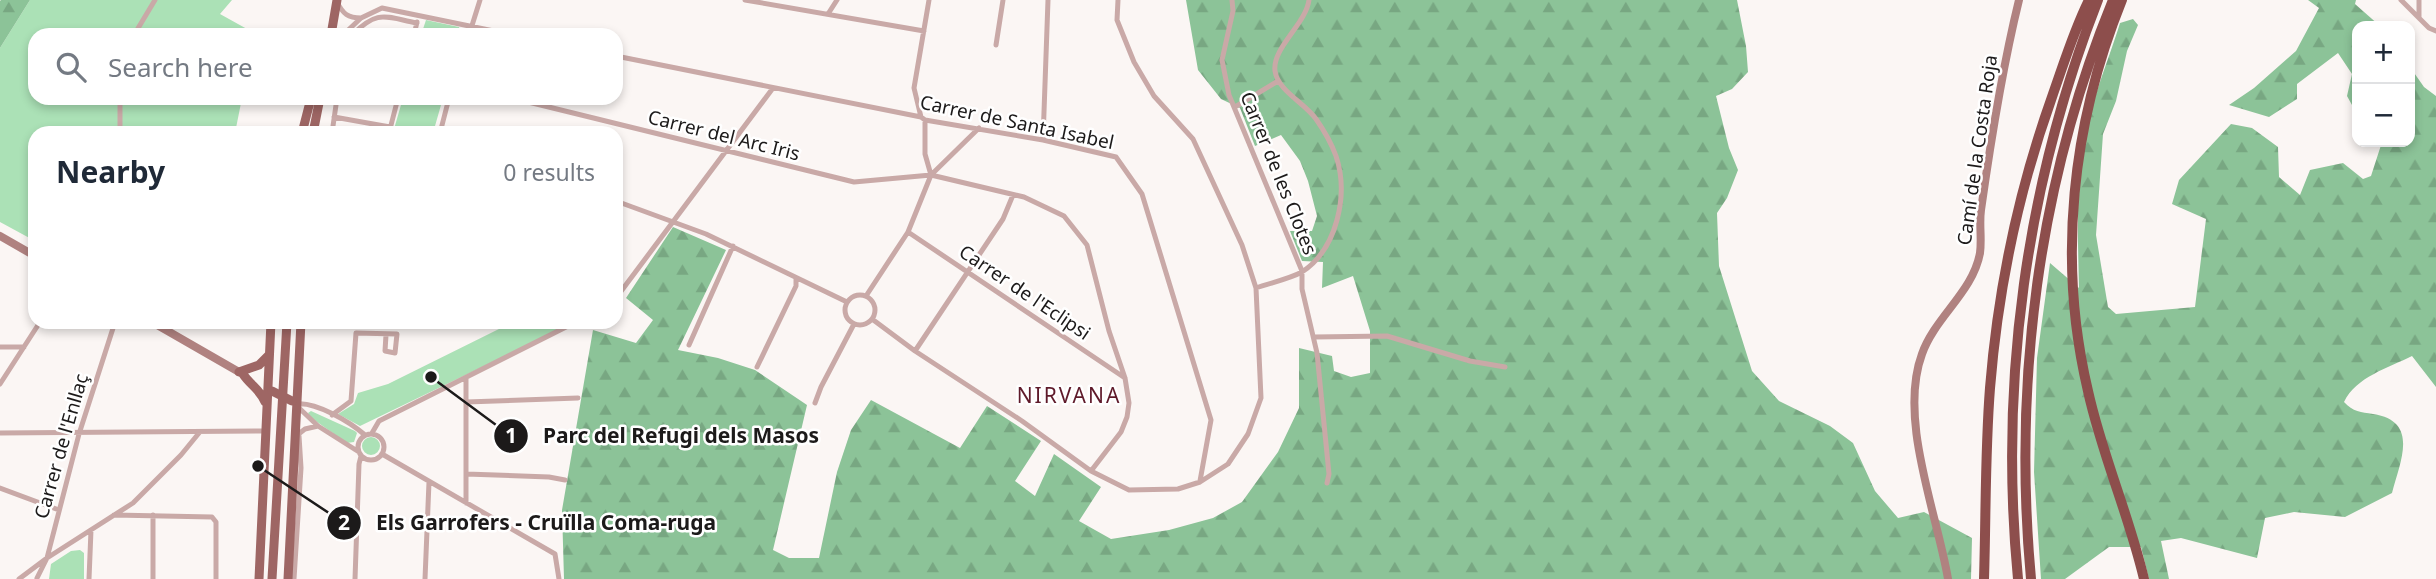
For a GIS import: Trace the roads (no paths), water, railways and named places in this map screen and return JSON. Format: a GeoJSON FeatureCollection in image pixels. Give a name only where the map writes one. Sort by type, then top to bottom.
{"type":"FeatureCollection","features":[{"type":"Feature","properties":{"kind":"highway"},"geometry":{"type":"LineString","coordinates":[[1984,579],[1988,413],[2003,286],[2016,218],[2034,150],[2089,0]]}},
{"type":"Feature","properties":{"kind":"highway"},"geometry":{"type":"LineString","coordinates":[[2018,579],[2012,499],[2012,418],[2016,342],[2024,279],[2052,142],[2071,74],[2098,0]]}},
{"type":"Feature","properties":{"kind":"highway"},"geometry":{"type":"LineString","coordinates":[[2031,579],[2025,489],[2025,418],[2038,279],[2065,143],[2085,76],[2113,0]]}},
{"type":"Feature","properties":{"kind":"highway"},"geometry":{"type":"LineString","coordinates":[[2122,0],[2096,76],[2080,145],[2072,215],[2072,287],[2088,391],[2144,579]]}},
{"type":"Feature","properties":{"kind":"main road"},"geometry":{"type":"LineString","coordinates":[[332,28],[336,1]]}},
{"type":"Feature","properties":{"kind":"main road"},"geometry":{"type":"LineString","coordinates":[[304,126],[309,105]]}},
{"type":"Feature","properties":{"kind":"main road"},"geometry":{"type":"LineString","coordinates":[[315,126],[319,105]]}},
{"type":"Feature","properties":{"kind":"main road"},"geometry":{"type":"LineString","coordinates":[[316,121],[317,126]]}},
{"type":"Feature","properties":{"kind":"main road"},"geometry":{"type":"LineString","coordinates":[[259,579],[265,431],[270,389],[271,329]]}},
{"type":"Feature","properties":{"kind":"main road"},"geometry":{"type":"LineString","coordinates":[[272,579],[287,329]]}},
{"type":"Feature","properties":{"kind":"main road"},"geometry":{"type":"LineString","coordinates":[[288,579],[297,435],[294,403],[300,329]]}},
{"type":"Feature","properties":{"kind":"main road"},"geometry":{"type":"LineString","coordinates":[[241,373],[259,365],[269,355]]}},
{"type":"Feature","properties":{"kind":"main road"},"geometry":{"type":"LineString","coordinates":[[241,373],[294,403]]}},
{"type":"Feature","properties":{"kind":"main road"},"geometry":{"type":"LineString","coordinates":[[241,373],[261,391],[267,406]]}},
{"type":"Feature","properties":{"kind":"street"},"geometry":{"type":"LineString","coordinates":[[138,28],[155,0]]}},
{"type":"Feature","properties":{"kind":"street"},"geometry":{"type":"LineString","coordinates":[[471,27],[480,0]]}},
{"type":"Feature","properties":{"kind":"street"},"geometry":{"type":"LineString","coordinates":[[747,0],[924,31]]}},
{"type":"Feature","properties":{"kind":"street"},"geometry":{"type":"LineString","coordinates":[[828,14],[837,0]]}},
{"type":"Feature","properties":{"kind":"street"},"geometry":{"type":"LineString","coordinates":[[929,0],[914,88],[923,118],[925,154],[931,175]]}},
{"type":"Feature","properties":{"kind":"street"},"geometry":{"type":"LineString","coordinates":[[996,45],[1003,0]]}},
{"type":"Feature","properties":{"kind":"street"},"geometry":{"type":"LineString","coordinates":[[1043,140],[1048,0]]}},
{"type":"Feature","properties":{"kind":"street"},"geometry":{"type":"LineString","coordinates":[[872,319],[1091,471],[1129,491],[1178,489],[1200,482],[1228,464],[1248,434],[1261,398],[1256,288],[1242,245],[1194,139],[1154,96],[1134,62],[1117,20],[1118,0]]}},
{"type":"Feature","properties":{"kind":"street","name":"Carrer de les Clotes"},"geometry":{"type":"LineString","coordinates":[[1232,0],[1233,12],[1222,60],[1229,95],[1302,271],[1301,289],[1314,337],[1329,474],[1327,483]]}},
{"type":"Feature","properties":{"kind":"street"},"geometry":{"type":"LineString","coordinates":[[1256,288],[1302,271],[1326,248],[1340,211],[1341,188],[1336,156],[1315,118],[1278,81],[1275,69],[1279,52],[1291,37],[1309,0]]}},
{"type":"Feature","properties":{"kind":"street","name":"Camí de la Costa Roja"},"geometry":{"type":"LineString","coordinates":[[1948,579],[1918,446],[1915,401],[1917,375],[1931,332],[1960,296],[1972,276],[1980,253],[1980,216],[1994,122],[2019,0]]}},
{"type":"Feature","properties":{"kind":"street"},"geometry":{"type":"LineString","coordinates":[[2402,0],[2429,28],[2436,31]]}},
{"type":"Feature","properties":{"kind":"street"},"geometry":{"type":"LineString","coordinates":[[2419,0],[2419,18]]}},
{"type":"Feature","properties":{"kind":"street"},"geometry":{"type":"LineString","coordinates":[[336,1],[346,16],[361,18]]}},
{"type":"Feature","properties":{"kind":"street"},"geometry":{"type":"LineString","coordinates":[[350,28],[361,18],[382,8],[418,19]]}},
{"type":"Feature","properties":{"kind":"street"},"geometry":{"type":"LineString","coordinates":[[360,28],[380,16],[476,28]]}},
{"type":"Feature","properties":{"kind":"street"},"geometry":{"type":"LineString","coordinates":[[416,28],[418,19]]}},
{"type":"Feature","properties":{"kind":"street","name":"Carrer de Santa Isabel"},"geometry":{"type":"LineString","coordinates":[[623,57],[1043,140],[1116,157],[1142,194],[1211,420],[1200,482]]}},
{"type":"Feature","properties":{"kind":"street"},"geometry":{"type":"LineString","coordinates":[[1235,107],[1278,81]]}},
{"type":"Feature","properties":{"kind":"street"},"geometry":{"type":"LineString","coordinates":[[623,289],[773,88]]}},
{"type":"Feature","properties":{"kind":"street"},"geometry":{"type":"LineString","coordinates":[[120,105],[120,126]]}},
{"type":"Feature","properties":{"kind":"street"},"geometry":{"type":"LineString","coordinates":[[333,126],[336,105]]}},
{"type":"Feature","properties":{"kind":"street"},"geometry":{"type":"LineString","coordinates":[[391,126],[396,105]]}},
{"type":"Feature","properties":{"kind":"street"},"geometry":{"type":"LineString","coordinates":[[442,126],[447,105]]}},
{"type":"Feature","properties":{"kind":"street","name":"Carrer del Arc Iris"},"geometry":{"type":"LineString","coordinates":[[540,105],[854,182],[931,175],[1024,197],[1064,216],[1087,244],[1109,331],[1125,378],[1129,402],[1121,432],[1091,471]]}},
{"type":"Feature","properties":{"kind":"street"},"geometry":{"type":"LineString","coordinates":[[334,117],[373,126]]}},
{"type":"Feature","properties":{"kind":"street"},"geometry":{"type":"LineString","coordinates":[[866,296],[908,232],[931,175],[979,128]]}},
{"type":"Feature","properties":{"kind":"street"},"geometry":{"type":"LineString","coordinates":[[915,351],[1003,219],[1013,195]]}},
{"type":"Feature","properties":{"kind":"street"},"geometry":{"type":"LineString","coordinates":[[623,204],[706,234],[847,302]]}},
{"type":"Feature","properties":{"kind":"street","name":"Carrer de l'Eclipsi"},"geometry":{"type":"LineString","coordinates":[[908,232],[1125,378]]}},
{"type":"Feature","properties":{"kind":"street"},"geometry":{"type":"LineString","coordinates":[[0,236],[28,252]]}},
{"type":"Feature","properties":{"kind":"street"},"geometry":{"type":"LineString","coordinates":[[689,345],[733,246]]}},
{"type":"Feature","properties":{"kind":"street"},"geometry":{"type":"LineString","coordinates":[[757,367],[796,286],[796,278]]}},
{"type":"Feature","properties":{"kind":"street"},"geometry":{"type":"LineString","coordinates":[[854,296],[866,296],[875,307],[872,319],[863,325],[854,324],[845,313],[847,302],[854,296]]}},
{"type":"Feature","properties":{"kind":"street"},"geometry":{"type":"LineString","coordinates":[[815,403],[854,324]]}},
{"type":"Feature","properties":{"kind":"street"},"geometry":{"type":"LineString","coordinates":[[0,384],[36,329]]}},
{"type":"Feature","properties":{"kind":"street","name":"Carrer de l'Enllaç"},"geometry":{"type":"LineString","coordinates":[[37,579],[47,558],[79,434],[113,329]]}},
{"type":"Feature","properties":{"kind":"street"},"geometry":{"type":"LineString","coordinates":[[164,329],[241,373]]}},
{"type":"Feature","properties":{"kind":"street"},"geometry":{"type":"LineString","coordinates":[[355,579],[359,442],[379,421],[562,329]]}},
{"type":"Feature","properties":{"kind":"street"},"geometry":{"type":"LineString","coordinates":[[332,415],[351,401],[356,333],[386,335]]}},
{"type":"Feature","properties":{"kind":"street"},"geometry":{"type":"LineString","coordinates":[[1314,337],[1387,336],[1470,361],[1505,367]]}},
{"type":"Feature","properties":{"kind":"street"},"geometry":{"type":"LineString","coordinates":[[0,347],[24,347]]}},
{"type":"Feature","properties":{"kind":"street"},"geometry":{"type":"LineString","coordinates":[[466,378],[466,503]]}},
{"type":"Feature","properties":{"kind":"street"},"geometry":{"type":"LineString","coordinates":[[466,402],[578,398]]}},
{"type":"Feature","properties":{"kind":"street"},"geometry":{"type":"LineString","coordinates":[[294,403],[307,403],[382,439],[382,454],[374,460],[360,454],[318,426],[294,403]]}},
{"type":"Feature","properties":{"kind":"street"},"geometry":{"type":"LineString","coordinates":[[294,579],[301,468],[297,435],[309,427],[318,426]]}},
{"type":"Feature","properties":{"kind":"street"},"geometry":{"type":"LineString","coordinates":[[0,433],[265,431]]}},
{"type":"Feature","properties":{"kind":"street"},"geometry":{"type":"LineString","coordinates":[[19,579],[140,498],[199,433]]}},
{"type":"Feature","properties":{"kind":"street"},"geometry":{"type":"LineString","coordinates":[[382,454],[555,554],[559,579]]}},
{"type":"Feature","properties":{"kind":"street"},"geometry":{"type":"LineString","coordinates":[[466,474],[565,480]]}},
{"type":"Feature","properties":{"kind":"street"},"geometry":{"type":"LineString","coordinates":[[425,579],[429,482]]}},
{"type":"Feature","properties":{"kind":"street"},"geometry":{"type":"LineString","coordinates":[[0,488],[59,510]]}},
{"type":"Feature","properties":{"kind":"street"},"geometry":{"type":"LineString","coordinates":[[140,498],[138,506],[142,515]]}},
{"type":"Feature","properties":{"kind":"street"},"geometry":{"type":"LineString","coordinates":[[114,515],[212,517],[216,522],[216,579]]}},
{"type":"Feature","properties":{"kind":"street"},"geometry":{"type":"LineString","coordinates":[[153,515],[153,579]]}},
{"type":"Feature","properties":{"kind":"street"},"geometry":{"type":"LineString","coordinates":[[89,579],[91,530]]}},
{"type":"Feature","properties":{"kind":"street"},"geometry":{"type":"LineString","coordinates":[[27,574],[37,579]]}},
{"type":"Feature","properties":{"kind":"place","name":"Parc del Refugi dels Masos"},"geometry":{"type":"Point","coordinates":[431,377]}},
{"type":"Feature","properties":{"kind":"place","name":"Els Garrofers - Cruïlla Coma-ruga"},"geometry":{"type":"Point","coordinates":[258,466]}},
{"type":"Feature","properties":{"kind":"district","name":"NIRVANA"},"geometry":{"type":"Point","coordinates":[1069,396]}}]}
